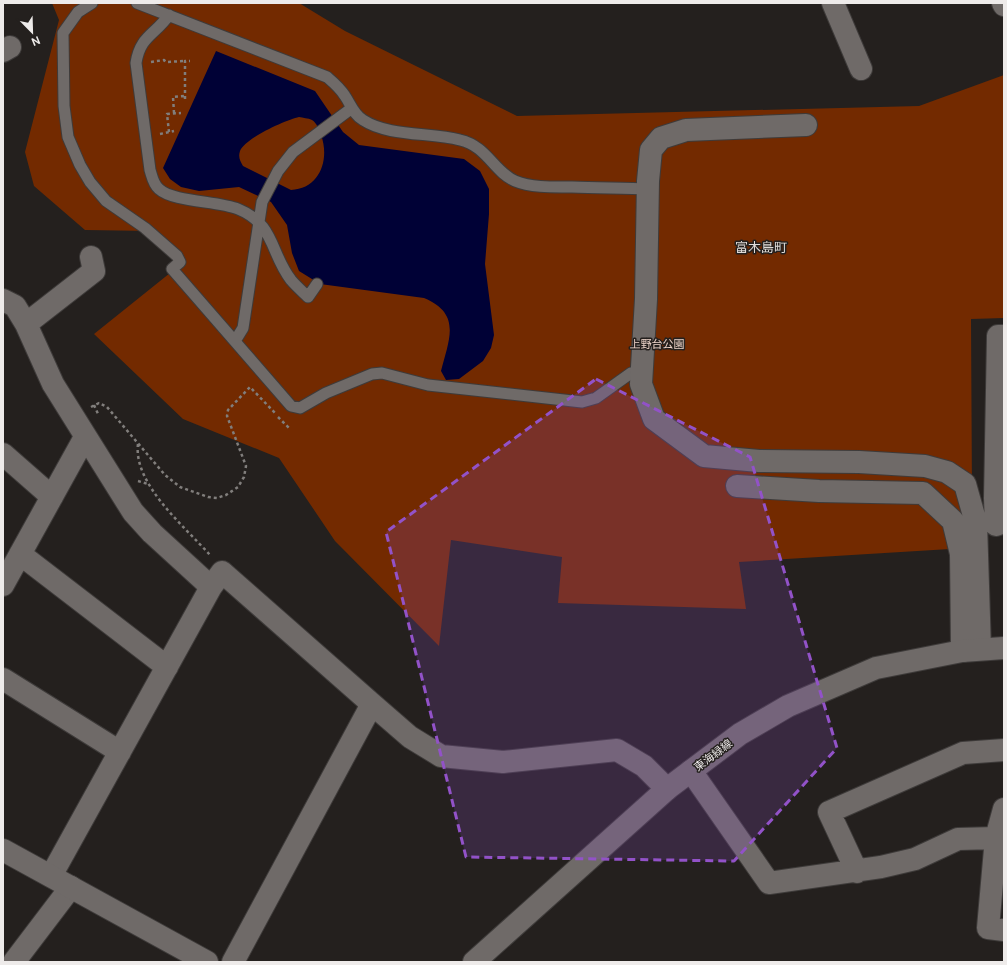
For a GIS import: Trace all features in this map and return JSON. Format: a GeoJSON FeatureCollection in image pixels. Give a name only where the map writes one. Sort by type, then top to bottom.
{"type":"FeatureCollection","features":[{"type":"Feature","properties":{"kind":"street"},"geometry":{"type":"LineString","coordinates":[[834,3],[861,69]]}},
{"type":"Feature","properties":{"kind":"street"},"geometry":{"type":"LineString","coordinates":[[806,125],[703,128],[661,138],[651,150],[648,189],[646,299],[641,384],[654,419],[704,456],[759,461],[859,462],[925,466],[947,472],[965,484],[976,523],[971,650]]}},
{"type":"Feature","properties":{"kind":"street"},"geometry":{"type":"LineString","coordinates":[[26,324],[94,271],[91,257]]}},
{"type":"Feature","properties":{"kind":"street"},"geometry":{"type":"LineString","coordinates":[[3,300],[15,306],[26,324],[53,384],[133,512],[152,532],[217,579],[410,736],[441,756],[503,762],[617,750],[644,766],[667,789]]}},
{"type":"Feature","properties":{"kind":"street"},"geometry":{"type":"LineString","coordinates":[[1004,336],[998,336],[995,498],[996,525],[1004,522]]}},
{"type":"Feature","properties":{"kind":"street"},"geometry":{"type":"LineString","coordinates":[[4,583],[85,437]]}},
{"type":"Feature","properties":{"kind":"street"},"geometry":{"type":"LineString","coordinates":[[3,454],[52,497]]}},
{"type":"Feature","properties":{"kind":"street"},"geometry":{"type":"LineString","coordinates":[[737,486],[819,491],[923,493],[953,521],[961,554],[971,650]]}},
{"type":"Feature","properties":{"kind":"street"},"geometry":{"type":"LineString","coordinates":[[20,554],[167,667]]}},
{"type":"Feature","properties":{"kind":"street"},"geometry":{"type":"LineString","coordinates":[[51,876],[217,579]]}},
{"type":"Feature","properties":{"kind":"street","name":"東海緑線"},"geometry":{"type":"LineString","coordinates":[[474,962],[667,789],[740,734],[788,706],[876,668],[971,650],[1004,648]]}},
{"type":"Feature","properties":{"kind":"street"},"geometry":{"type":"LineString","coordinates":[[3,679],[120,752]]}},
{"type":"Feature","properties":{"kind":"street"},"geometry":{"type":"LineString","coordinates":[[233,962],[372,704]]}},
{"type":"Feature","properties":{"kind":"street"},"geometry":{"type":"LineString","coordinates":[[857,872],[829,812],[963,753],[1004,750]]}},
{"type":"Feature","properties":{"kind":"street"},"geometry":{"type":"LineString","coordinates":[[692,771],[769,883],[857,872],[915,859],[958,839],[996,838]]}},
{"type":"Feature","properties":{"kind":"street"},"geometry":{"type":"LineString","coordinates":[[1004,809],[996,838],[988,928],[1004,930]]}},
{"type":"Feature","properties":{"kind":"street"},"geometry":{"type":"LineString","coordinates":[[3,850],[207,962]]}},
{"type":"Feature","properties":{"kind":"street"},"geometry":{"type":"LineString","coordinates":[[14,962],[70,887]]}},
{"type":"Feature","properties":{"kind":"lane"},"geometry":{"type":"LineString","coordinates":[[89,3],[78,12],[63,33],[64,106],[68,137],[80,165],[90,182],[106,201],[145,228],[177,256],[180,262],[172,269],[291,406],[300,408],[326,393],[372,374],[382,373],[428,385],[577,403],[596,398],[631,373],[642,372]]}},
{"type":"Feature","properties":{"kind":"lane"},"geometry":{"type":"LineString","coordinates":[[137,3],[327,77],[338,86],[348,110],[374,126],[390,130],[433,134],[462,140],[481,150],[505,174],[516,181],[551,186],[648,189]]}},
{"type":"Feature","properties":{"kind":"lane"},"geometry":{"type":"LineString","coordinates":[[169,15],[164,23],[142,43],[137,52],[136,64],[150,170],[154,184],[160,190],[177,196],[237,208],[258,220],[271,240],[291,279],[308,297],[317,284]]}},
{"type":"Feature","properties":{"kind":"lane"},"geometry":{"type":"LineString","coordinates":[[235,341],[242,328],[262,202],[278,171],[290,155],[308,139],[348,110]]}},
{"type":"Feature","properties":{"kind":"path"},"geometry":{"type":"LineString","coordinates":[[136,64],[164,60],[166,62],[190,60]]}},
{"type":"Feature","properties":{"kind":"path"},"geometry":{"type":"LineString","coordinates":[[174,113],[172,97],[185,98],[185,61]]}},
{"type":"Feature","properties":{"kind":"path"},"geometry":{"type":"LineString","coordinates":[[169,132],[167,114],[181,113]]}},
{"type":"Feature","properties":{"kind":"path"},"geometry":{"type":"LineString","coordinates":[[72,416],[99,403],[107,407],[165,476],[180,486],[208,497],[217,498],[226,495],[238,487],[244,477],[246,466],[227,416],[228,410],[250,387],[289,428]]}},
{"type":"Feature","properties":{"kind":"path"},"geometry":{"type":"LineString","coordinates":[[138,443],[137,453],[143,473],[153,492],[218,563],[217,579]]}},
{"type":"Feature","properties":{"kind":"highlighted area"},"geometry":{"type":"Polygon","coordinates":[[[596,379],[750,457],[837,748],[734,861],[466,857],[386,532],[596,379]]]}},
{"type":"Feature","properties":{"kind":"green space","name":"上野台公園"},"geometry":{"type":"Polygon","coordinates":[[[52,3],[299,3],[345,31],[517,116],[919,106],[1004,75],[1004,318],[971,319],[972,498],[950,549],[739,562],[746,609],[558,603],[562,557],[451,540],[439,646],[335,541],[279,458],[183,419],[94,334],[185,261],[152,231],[85,230],[34,186],[25,152],[59,20],[52,3]]]}},
{"type":"Feature","properties":{"kind":"shaded area"},"geometry":{"type":"Polygon","coordinates":[[[216,51],[315,91],[343,132],[359,145],[464,159],[480,171],[489,189],[489,214],[485,264],[494,335],[491,348],[483,361],[459,379],[446,380],[441,371],[450,328],[444,312],[436,304],[424,298],[320,284],[299,271],[292,253],[287,225],[271,202],[239,187],[199,191],[181,187],[170,179],[163,168],[216,51]],[[299,117],[257,135],[243,146],[239,153],[243,166],[291,190],[301,188],[316,178],[323,163],[324,154],[321,135],[318,127],[312,120],[299,117]]]}},
{"type":"Feature","properties":{"kind":"district","name":"富木島町"},"geometry":{"type":"Point","coordinates":[761,247]}}]}
